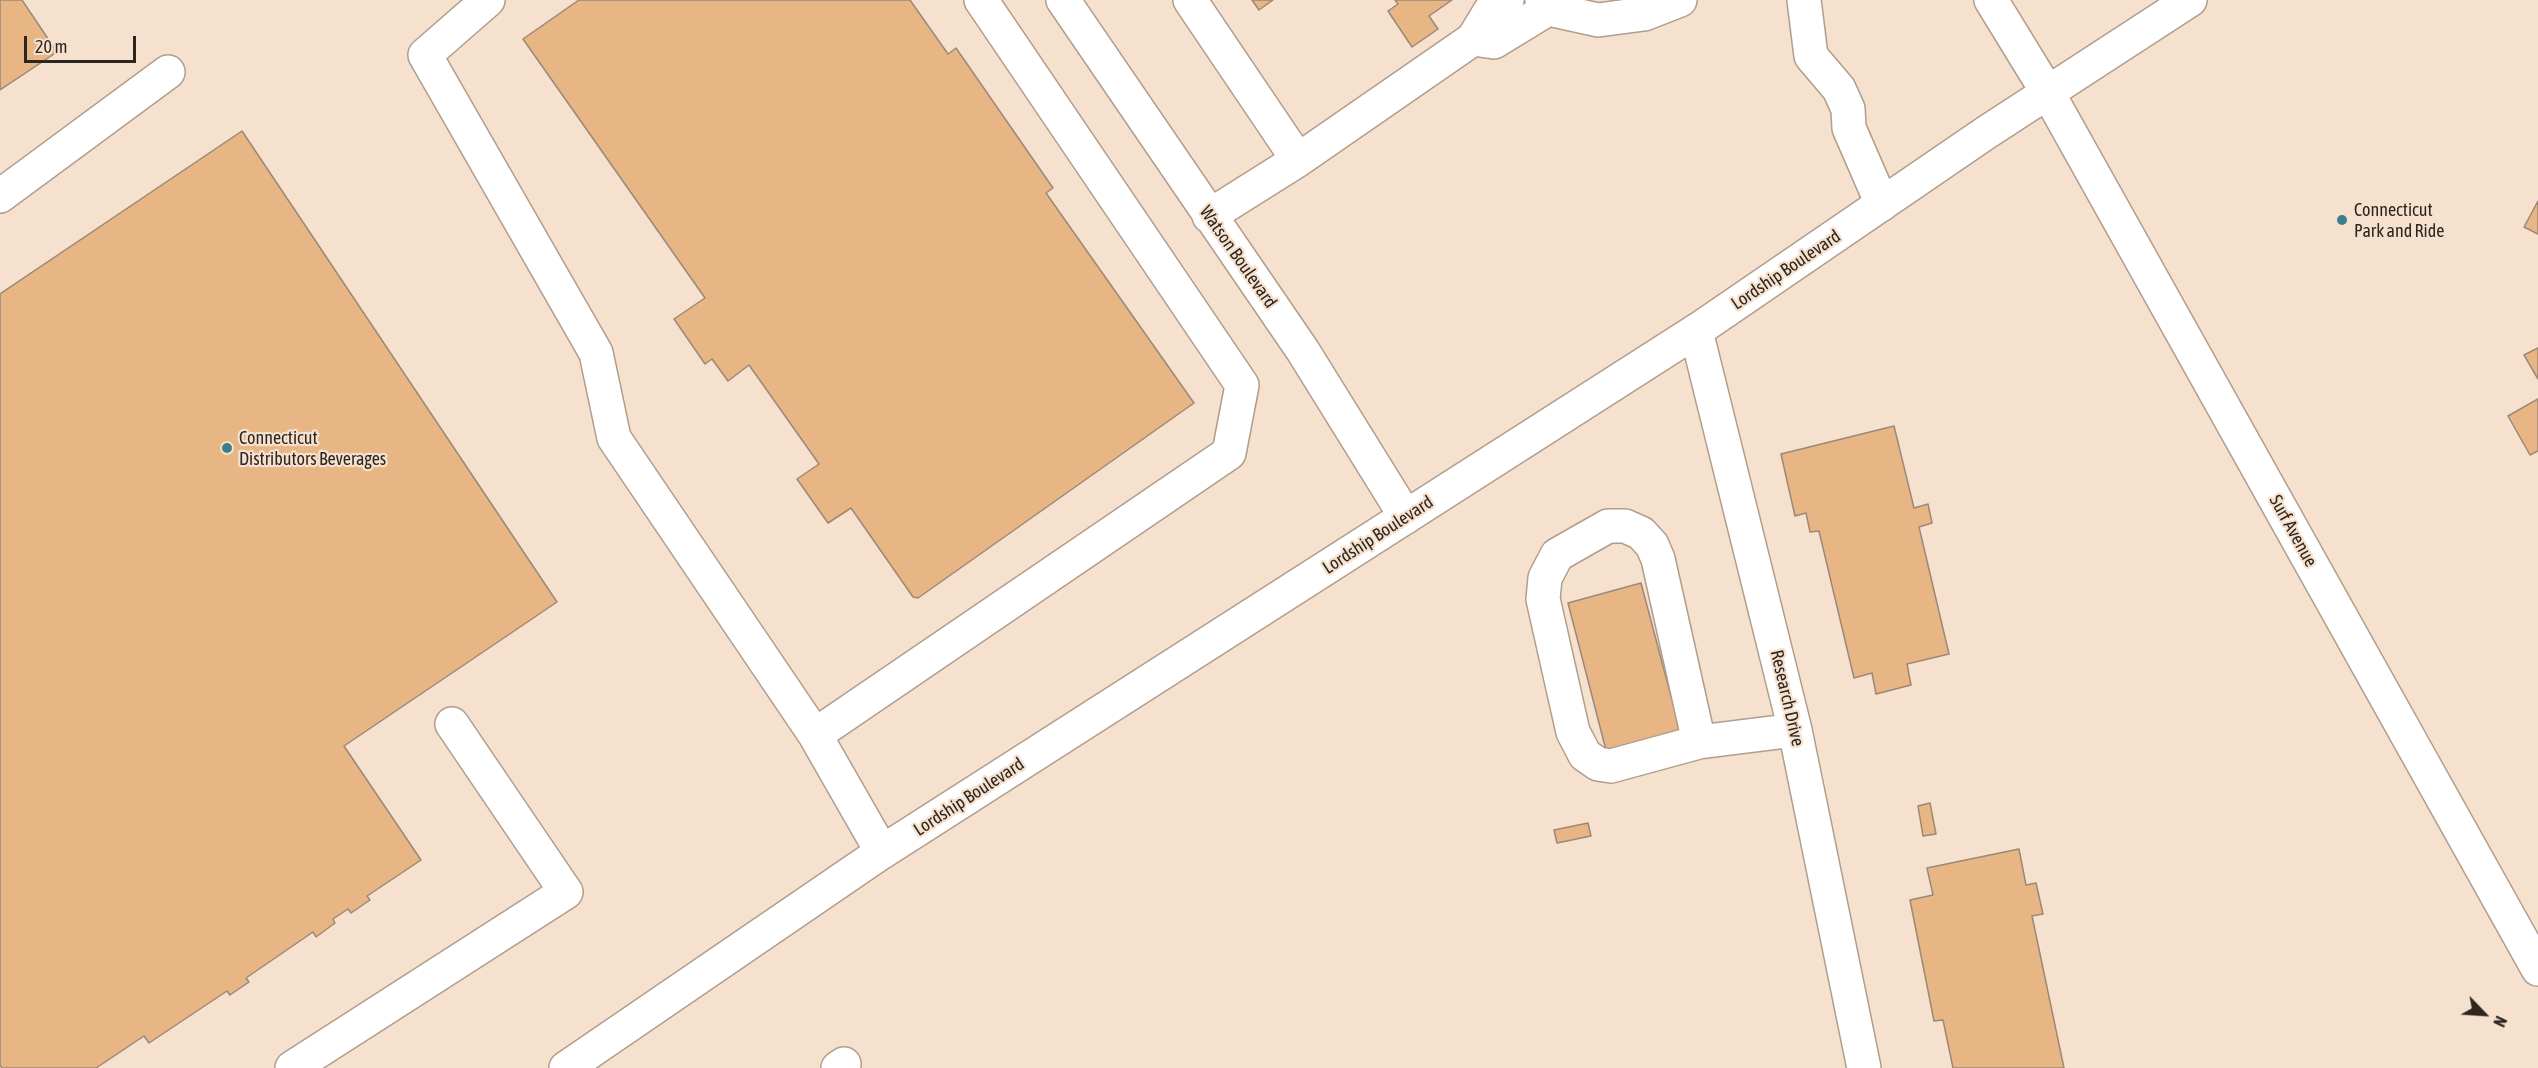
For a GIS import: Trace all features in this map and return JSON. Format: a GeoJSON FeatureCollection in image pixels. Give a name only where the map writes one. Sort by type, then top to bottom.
{"type":"FeatureCollection","features":[{"type":"Feature","properties":{"kind":"main road"},"geometry":{"type":"LineString","coordinates":[[488,0],[425,55],[596,353],[614,438],[815,735],[882,852]]}},
{"type":"Feature","properties":{"kind":"main road"},"geometry":{"type":"LineString","coordinates":[[815,735],[1228,453],[1242,385],[981,0]]}},
{"type":"Feature","properties":{"kind":"main road","name":"Watson Boulevard"},"geometry":{"type":"LineString","coordinates":[[1063,0],[1303,351],[1406,517]]}},
{"type":"Feature","properties":{"kind":"main road"},"geometry":{"type":"LineString","coordinates":[[1190,0],[1298,160]]}},
{"type":"Feature","properties":{"kind":"main road"},"geometry":{"type":"LineString","coordinates":[[1209,216],[1298,160],[1473,39],[1490,11],[1506,0]]}},
{"type":"Feature","properties":{"kind":"main road"},"geometry":{"type":"LineString","coordinates":[[1473,39],[1494,42],[1545,4],[1598,20],[1644,14],[1680,0]]}},
{"type":"Feature","properties":{"kind":"main road"},"geometry":{"type":"LineString","coordinates":[[1804,0],[1811,56],[1839,90],[1848,109],[1849,128],[1882,204]]}},
{"type":"Feature","properties":{"kind":"main road","name":"Surf Avenue"},"geometry":{"type":"LineString","coordinates":[[1991,0],[2048,93],[2538,969]]}},
{"type":"Feature","properties":{"kind":"main road","name":"Lordship Boulevard"},"geometry":{"type":"LineString","coordinates":[[571,1067],[882,852],[1696,331],[1882,204],[2190,0]]}},
{"type":"Feature","properties":{"kind":"main road"},"geometry":{"type":"LineString","coordinates":[[0,196],[168,72]]}},
{"type":"Feature","properties":{"kind":"main road","name":"Research Drive"},"geometry":{"type":"LineString","coordinates":[[1696,331],[1795,730],[1864,1068]]}},
{"type":"Feature","properties":{"kind":"main road"},"geometry":{"type":"LineString","coordinates":[[1699,742],[1658,559],[1652,545],[1641,533],[1625,526],[1608,526],[1557,555],[1545,578],[1543,599],[1573,732],[1585,755],[1598,764],[1611,766],[1699,742],[1795,730]]}},
{"type":"Feature","properties":{"kind":"main road"},"geometry":{"type":"LineString","coordinates":[[292,1068],[566,892],[452,724]]}},
{"type":"Feature","properties":{"kind":"building"},"geometry":{"type":"Polygon","coordinates":[[[0,0],[22,0],[57,52],[0,90],[0,0]]]}},
{"type":"Feature","properties":{"kind":"building"},"geometry":{"type":"Polygon","coordinates":[[[579,0],[910,0],[948,54],[956,48],[1053,188],[1046,193],[1194,403],[918,598],[913,597],[851,508],[828,523],[797,479],[819,464],[749,365],[728,381],[712,359],[705,364],[674,319],[705,298],[523,39],[579,0]]]}},
{"type":"Feature","properties":{"kind":"building"},"geometry":{"type":"Polygon","coordinates":[[[1252,0],[1273,0],[1259,10],[1252,0]]]}},
{"type":"Feature","properties":{"kind":"building"},"geometry":{"type":"Polygon","coordinates":[[[1395,0],[1452,0],[1429,16],[1438,29],[1412,47],[1388,11],[1398,4],[1395,0]]]}},
{"type":"Feature","properties":{"kind":"building","name":"Connecticut Distributors Beverages"},"geometry":{"type":"Polygon","coordinates":[[[242,131],[557,602],[344,746],[421,860],[367,896],[370,900],[351,913],[348,909],[333,919],[335,923],[316,937],[313,932],[246,978],[249,982],[230,995],[227,991],[149,1043],[144,1036],[96,1068],[2,1068],[0,1065],[0,294],[242,131]]]}},
{"type":"Feature","properties":{"kind":"building"},"geometry":{"type":"Polygon","coordinates":[[[2538,201],[2538,234],[2524,227],[2538,201]]]}},
{"type":"Feature","properties":{"kind":"building"},"geometry":{"type":"Polygon","coordinates":[[[2538,348],[2538,379],[2524,355],[2538,348]]]}},
{"type":"Feature","properties":{"kind":"building"},"geometry":{"type":"Polygon","coordinates":[[[2538,399],[2538,451],[2530,455],[2508,416],[2538,399]]]}},
{"type":"Feature","properties":{"kind":"building"},"geometry":{"type":"Polygon","coordinates":[[[1894,426],[1914,508],[1928,504],[1932,523],[1919,527],[1949,654],[1907,664],[1911,685],[1876,694],[1872,673],[1854,678],[1819,531],[1810,532],[1806,513],[1795,516],[1781,454],[1894,426]]]}},
{"type":"Feature","properties":{"kind":"building"},"geometry":{"type":"Polygon","coordinates":[[[1641,583],[1681,734],[1607,754],[1568,603],[1641,583]]]}},
{"type":"Feature","properties":{"kind":"building"},"geometry":{"type":"Polygon","coordinates":[[[1930,803],[1936,834],[1923,836],[1918,806],[1930,803]]]}},
{"type":"Feature","properties":{"kind":"building"},"geometry":{"type":"Polygon","coordinates":[[[1588,823],[1591,836],[1557,843],[1554,830],[1588,823]]]}},
{"type":"Feature","properties":{"kind":"building"},"geometry":{"type":"Polygon","coordinates":[[[2019,849],[2026,885],[2036,883],[2043,914],[2032,916],[2064,1068],[1953,1068],[1943,1020],[1934,1021],[1910,900],[1933,895],[1927,868],[2019,849]]]}},
{"type":"Feature","properties":{"kind":"place","name":"Connecticut Park and Ride"},"geometry":{"type":"Point","coordinates":[2342,220]}},
{"type":"Feature","properties":{"kind":"place","name":"Connecticut Distributors Beverages"},"geometry":{"type":"Point","coordinates":[227,448]}}]}
